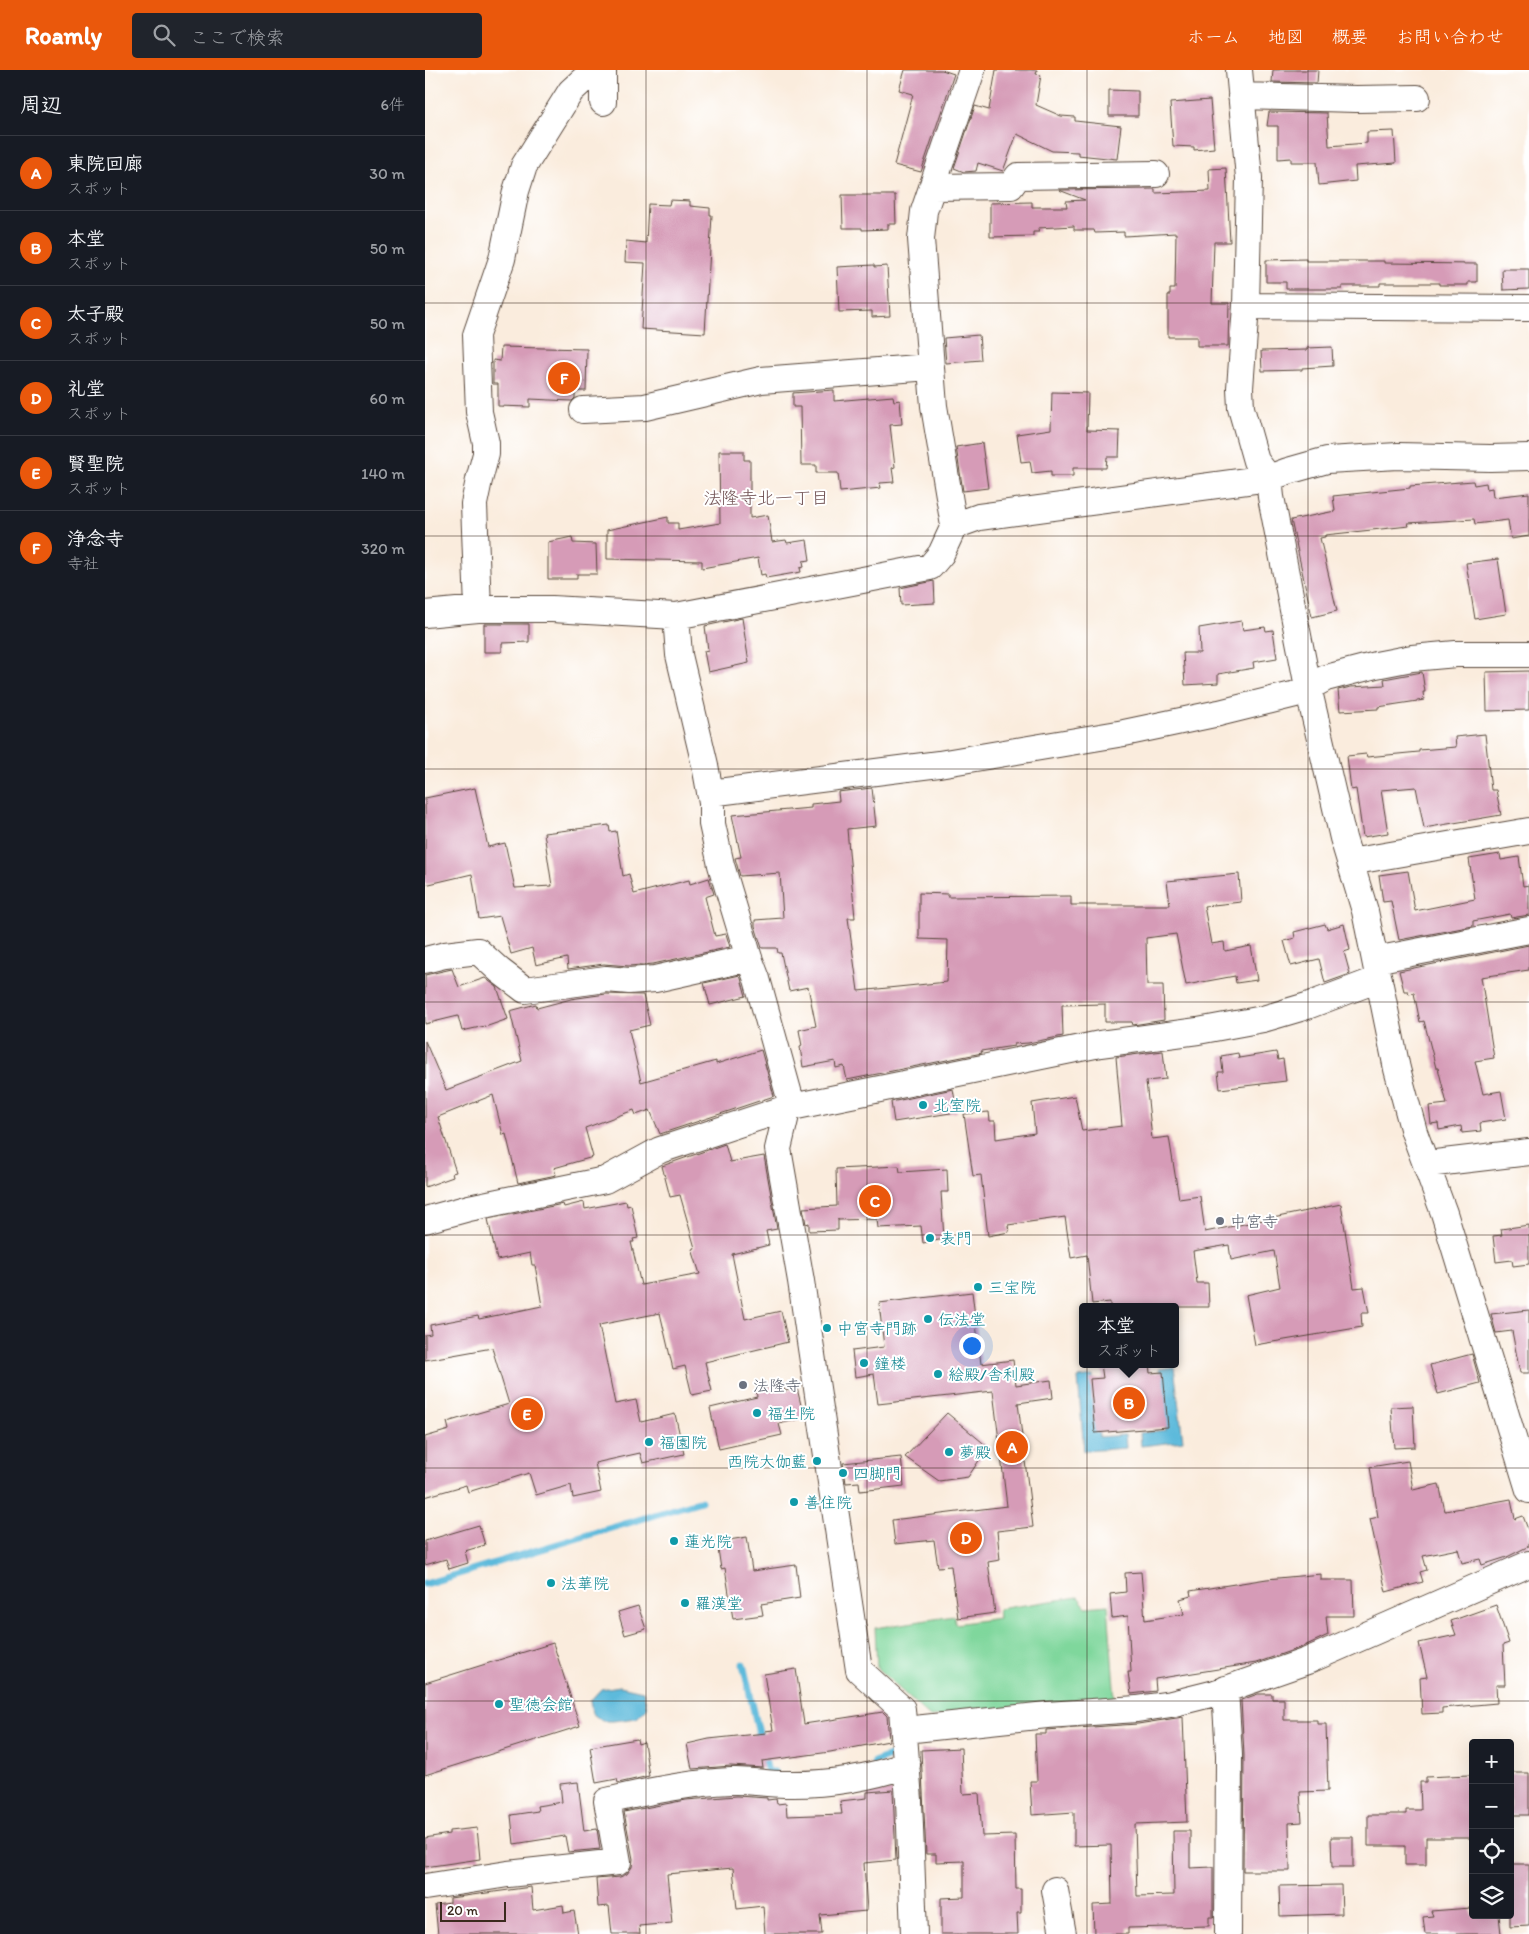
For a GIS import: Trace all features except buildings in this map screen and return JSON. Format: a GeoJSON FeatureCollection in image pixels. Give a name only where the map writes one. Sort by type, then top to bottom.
{"type":"FeatureCollection","features":[{"type":"Feature","properties":{"kind":"street"},"geometry":{"type":"LineString","coordinates":[[478,609],[474,504],[486,454],[486,443],[479,412],[476,335],[502,259],[516,191],[524,166],[571,91],[594,70]]}},
{"type":"Feature","properties":{"kind":"street"},"geometry":{"type":"LineString","coordinates":[[603,70],[603,102]]}},
{"type":"Feature","properties":{"kind":"street"},"geometry":{"type":"LineString","coordinates":[[425,614],[478,609],[552,609],[676,616],[929,567],[941,554],[954,526],[934,406],[921,239],[924,211],[972,70]]}},
{"type":"Feature","properties":{"kind":"street"},"geometry":{"type":"LineString","coordinates":[[1239,70],[1249,178],[1246,306],[1240,388],[1241,408],[1256,461],[1269,478],[1308,687],[1337,814],[1365,912],[1397,1069],[1414,1132],[1453,1240],[1529,1490]]}},
{"type":"Feature","properties":{"kind":"street"},"geometry":{"type":"LineString","coordinates":[[1241,96],[1356,99],[1417,98]]}},
{"type":"Feature","properties":{"kind":"street"},"geometry":{"type":"LineString","coordinates":[[933,187],[1011,186],[1019,176],[1156,174]]}},
{"type":"Feature","properties":{"kind":"street"},"geometry":{"type":"LineString","coordinates":[[1246,306],[1529,308]]}},
{"type":"Feature","properties":{"kind":"street"},"geometry":{"type":"LineString","coordinates":[[583,410],[645,407],[761,380],[930,368]]}},
{"type":"Feature","properties":{"kind":"street"},"geometry":{"type":"LineString","coordinates":[[954,526],[979,517],[1269,478],[1327,460],[1399,456],[1491,458],[1529,456]]}},
{"type":"Feature","properties":{"kind":"street"},"geometry":{"type":"LineString","coordinates":[[676,616],[679,655],[696,722],[710,793],[712,824],[721,865],[757,979],[790,1098],[779,1149],[801,1280],[859,1670],[901,1709],[905,1730],[902,1766],[914,1934]]}},
{"type":"Feature","properties":{"kind":"street"},"geometry":{"type":"LineString","coordinates":[[710,793],[939,764],[1124,733],[1229,711],[1296,694],[1326,678],[1412,658],[1456,654],[1529,654]]}},
{"type":"Feature","properties":{"kind":"street"},"geometry":{"type":"LineString","coordinates":[[1350,862],[1529,831]]}},
{"type":"Feature","properties":{"kind":"street"},"geometry":{"type":"LineString","coordinates":[[425,1220],[469,1208],[605,1180],[660,1150],[787,1108],[1082,1047],[1198,1031],[1263,1019],[1326,1000],[1377,970],[1529,930]]}},
{"type":"Feature","properties":{"kind":"street"},"geometry":{"type":"LineString","coordinates":[[425,960],[445,955],[478,951],[499,971],[525,990],[606,978],[629,981],[655,979],[749,958]]}},
{"type":"Feature","properties":{"kind":"street"},"geometry":{"type":"LineString","coordinates":[[1427,1164],[1529,1152]]}},
{"type":"Feature","properties":{"kind":"street"},"geometry":{"type":"LineString","coordinates":[[905,1730],[1047,1715],[1137,1709],[1171,1704],[1225,1689],[1307,1661],[1529,1564]]}},
{"type":"Feature","properties":{"kind":"street"},"geometry":{"type":"LineString","coordinates":[[1225,1689],[1229,1755],[1228,1934]]}},
{"type":"Feature","properties":{"kind":"street"},"geometry":{"type":"LineString","coordinates":[[425,1887],[508,1874],[618,1862],[607,1801],[657,1789],[732,1780],[801,1784],[837,1781],[871,1775],[902,1766]]}},
{"type":"Feature","properties":{"kind":"street"},"geometry":{"type":"LineString","coordinates":[[1055,1890],[1063,1934]]}},
{"type":"Feature","properties":{"kind":"green space"},"geometry":{"type":"Polygon","coordinates":[[[1078,1597],[1086,1607],[1108,1605],[1115,1701],[930,1717],[877,1668],[875,1628],[954,1616],[955,1624],[999,1618],[998,1609],[1078,1597]]]}},
{"type":"Feature","properties":{"kind":"water"},"geometry":{"type":"Polygon","coordinates":[[[1174,1368],[1183,1441],[1141,1446],[1140,1433],[1166,1430],[1159,1369],[1174,1368]]]}},
{"type":"Feature","properties":{"kind":"water"},"geometry":{"type":"Polygon","coordinates":[[[1093,1376],[1099,1437],[1125,1435],[1126,1448],[1084,1451],[1078,1378],[1093,1376]]]}},
{"type":"Feature","properties":{"kind":"water"},"geometry":{"type":"Polygon","coordinates":[[[620,1686],[643,1691],[647,1708],[637,1718],[602,1721],[592,1713],[590,1701],[601,1689],[620,1686]]]}},
{"type":"Feature","properties":{"kind":"waterway"},"geometry":{"type":"LineString","coordinates":[[425,1584],[701,1501]]}},
{"type":"Feature","properties":{"kind":"waterway"},"geometry":{"type":"LineString","coordinates":[[743,1664],[761,1742]]}},
{"type":"Feature","properties":{"kind":"waterway"},"geometry":{"type":"LineString","coordinates":[[763,1752],[768,1772],[774,1772]]}},
{"type":"Feature","properties":{"kind":"waterway"},"geometry":{"type":"LineString","coordinates":[[874,1762],[898,1753],[899,1756]]}},
{"type":"Feature","properties":{"kind":"place","name":"浄念寺"},"geometry":{"type":"Point","coordinates":[564,378]}},
{"type":"Feature","properties":{"kind":"place","name":"北室院"},"geometry":{"type":"Point","coordinates":[923,1105]}},
{"type":"Feature","properties":{"kind":"place","name":"太子殿"},"geometry":{"type":"Point","coordinates":[875,1201]}},
{"type":"Feature","properties":{"kind":"place","name":"中宮寺"},"geometry":{"type":"Point","coordinates":[1220,1221]}},
{"type":"Feature","properties":{"kind":"place","name":"表門"},"geometry":{"type":"Point","coordinates":[930,1238]}},
{"type":"Feature","properties":{"kind":"place","name":"三宝院"},"geometry":{"type":"Point","coordinates":[978,1287]}},
{"type":"Feature","properties":{"kind":"place","name":"伝法堂"},"geometry":{"type":"Point","coordinates":[928,1319]}},
{"type":"Feature","properties":{"kind":"place","name":"中宮寺門跡"},"geometry":{"type":"Point","coordinates":[827,1328]}},
{"type":"Feature","properties":{"kind":"place","name":"鐘楼"},"geometry":{"type":"Point","coordinates":[864,1363]}},
{"type":"Feature","properties":{"kind":"place","name":"絵殿/舎利殿"},"geometry":{"type":"Point","coordinates":[938,1374]}},
{"type":"Feature","properties":{"kind":"place","name":"法隆寺"},"geometry":{"type":"Point","coordinates":[743,1385]}},
{"type":"Feature","properties":{"kind":"place","name":"本堂"},"geometry":{"type":"Point","coordinates":[1129,1403]}},
{"type":"Feature","properties":{"kind":"place","name":"福生院"},"geometry":{"type":"Point","coordinates":[757,1413]}},
{"type":"Feature","properties":{"kind":"place","name":"賢聖院"},"geometry":{"type":"Point","coordinates":[527,1414]}},
{"type":"Feature","properties":{"kind":"place","name":"福園院"},"geometry":{"type":"Point","coordinates":[649,1442]}},
{"type":"Feature","properties":{"kind":"place","name":"東院回廊"},"geometry":{"type":"Point","coordinates":[1012,1447]}},
{"type":"Feature","properties":{"kind":"place","name":"夢殿"},"geometry":{"type":"Point","coordinates":[949,1452]}},
{"type":"Feature","properties":{"kind":"place","name":"西院大伽藍"},"geometry":{"type":"Point","coordinates":[817,1461]}},
{"type":"Feature","properties":{"kind":"place","name":"四脚門"},"geometry":{"type":"Point","coordinates":[843,1473]}},
{"type":"Feature","properties":{"kind":"place","name":"善住院"},"geometry":{"type":"Point","coordinates":[794,1502]}},
{"type":"Feature","properties":{"kind":"place","name":"礼堂"},"geometry":{"type":"Point","coordinates":[966,1538]}},
{"type":"Feature","properties":{"kind":"place","name":"蓮光院"},"geometry":{"type":"Point","coordinates":[674,1541]}},
{"type":"Feature","properties":{"kind":"place","name":"法華院"},"geometry":{"type":"Point","coordinates":[551,1583]}},
{"type":"Feature","properties":{"kind":"place","name":"羅漢堂"},"geometry":{"type":"Point","coordinates":[685,1603]}},
{"type":"Feature","properties":{"kind":"place","name":"聖徳会館"},"geometry":{"type":"Point","coordinates":[499,1704]}},
{"type":"Feature","properties":{"kind":"district","name":"法隆寺北一丁目"},"geometry":{"type":"Point","coordinates":[766,498]}}]}
